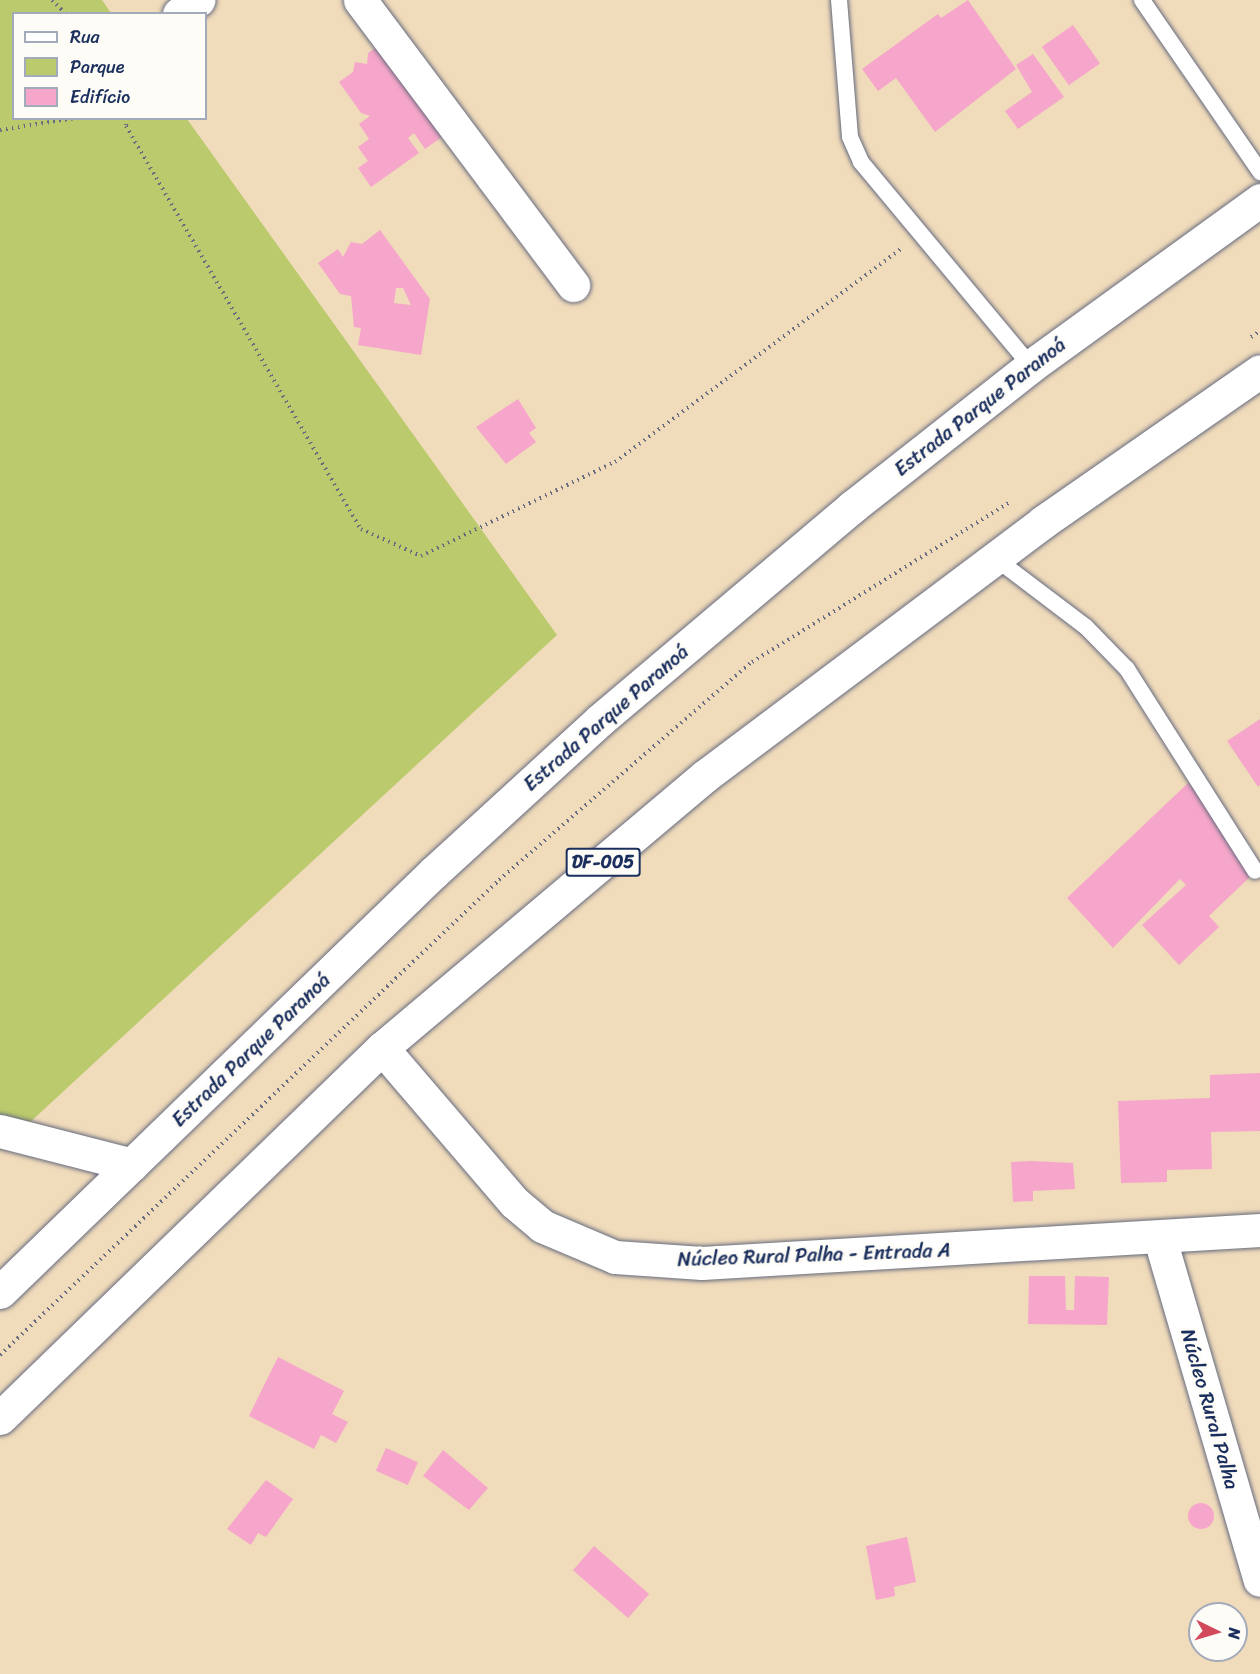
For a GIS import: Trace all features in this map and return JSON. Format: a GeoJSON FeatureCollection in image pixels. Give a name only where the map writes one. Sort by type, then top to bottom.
{"type":"FeatureCollection","features":[{"type":"Feature","properties":{"kind":"main road"},"geometry":{"type":"LineString","coordinates":[[182,12],[198,0]]}},
{"type":"Feature","properties":{"kind":"main road"},"geometry":{"type":"LineString","coordinates":[[360,0],[573,285]]}},
{"type":"Feature","properties":{"kind":"main road","name":"Estrada Parque Paranoá"},"geometry":{"type":"LineString","coordinates":[[0,1292],[600,720],[852,507],[1031,366],[1260,200]]}},
{"type":"Feature","properties":{"kind":"main road","name":"DF-005"},"geometry":{"type":"LineString","coordinates":[[0,1418],[382,1048],[705,776],[995,558],[1260,371]]}},
{"type":"Feature","properties":{"kind":"main road","name":"Núcleo Rural Palha - Entrada A"},"geometry":{"type":"LineString","coordinates":[[382,1048],[515,1203],[542,1226],[615,1257],[702,1263],[1160,1239],[1260,1230]]}},
{"type":"Feature","properties":{"kind":"main road"},"geometry":{"type":"LineString","coordinates":[[0,1131],[132,1165]]}},
{"type":"Feature","properties":{"kind":"main road","name":"Núcleo Rural Palha"},"geometry":{"type":"LineString","coordinates":[[1160,1239],[1260,1580]]}},
{"type":"Feature","properties":{"kind":"lane"},"geometry":{"type":"LineString","coordinates":[[839,0],[845,22],[850,137],[861,162],[1031,366]]}},
{"type":"Feature","properties":{"kind":"lane"},"geometry":{"type":"LineString","coordinates":[[1142,0],[1260,172]]}},
{"type":"Feature","properties":{"kind":"lane"},"geometry":{"type":"LineString","coordinates":[[995,558],[1086,627],[1127,669],[1256,871]]}},
{"type":"Feature","properties":{"kind":"path"},"geometry":{"type":"LineString","coordinates":[[52,0],[64,12]]}},
{"type":"Feature","properties":{"kind":"path"},"geometry":{"type":"LineString","coordinates":[[0,130],[62,120]]}},
{"type":"Feature","properties":{"kind":"path"},"geometry":{"type":"LineString","coordinates":[[127,120],[126,126],[361,529],[421,555],[615,462],[921,235]]}},
{"type":"Feature","properties":{"kind":"green space"},"geometry":{"type":"Polygon","coordinates":[[[0,0],[102,0],[110,12],[12,12],[12,120],[188,120],[557,635],[0,1150],[0,0]]]}},
{"type":"Feature","properties":{"kind":"building"},"geometry":{"type":"Polygon","coordinates":[[[968,0],[1016,69],[935,132],[896,78],[878,91],[862,69],[938,14],[941,18],[968,0]]]}},
{"type":"Feature","properties":{"kind":"building"},"geometry":{"type":"Polygon","coordinates":[[[1073,25],[1100,64],[1069,85],[1042,47],[1073,25]]]}},
{"type":"Feature","properties":{"kind":"building"},"geometry":{"type":"Polygon","coordinates":[[[384,42],[449,132],[425,149],[414,133],[408,138],[419,153],[371,187],[358,168],[368,161],[358,147],[369,139],[359,124],[370,116],[361,113],[339,82],[353,72],[355,62],[367,64],[368,53],[384,42]]]}},
{"type":"Feature","properties":{"kind":"building"},"geometry":{"type":"Polygon","coordinates":[[[1033,54],[1064,97],[1018,129],[1005,111],[1032,92],[1016,65],[1033,54]]]}},
{"type":"Feature","properties":{"kind":"building"},"geometry":{"type":"Polygon","coordinates":[[[380,230],[430,299],[421,355],[358,345],[361,328],[354,327],[351,296],[340,294],[318,263],[338,249],[343,257],[351,242],[362,244],[380,230]],[[396,288],[394,303],[411,305],[403,288],[396,288]]]}},
{"type":"Feature","properties":{"kind":"building"},"geometry":{"type":"Polygon","coordinates":[[[518,399],[536,428],[529,433],[536,442],[506,464],[476,427],[518,399]]]}},
{"type":"Feature","properties":{"kind":"building"},"geometry":{"type":"Polygon","coordinates":[[[1260,719],[1260,785],[1258,787],[1227,741],[1260,719]]]}},
{"type":"Feature","properties":{"kind":"building"},"geometry":{"type":"Polygon","coordinates":[[[1188,783],[1240,839],[1231,848],[1254,873],[1209,916],[1219,927],[1179,965],[1142,925],[1186,885],[1180,879],[1113,948],[1067,898],[1188,783]]]}},
{"type":"Feature","properties":{"kind":"building"},"geometry":{"type":"Polygon","coordinates":[[[1260,1073],[1260,1131],[1211,1132],[1212,1169],[1167,1170],[1167,1182],[1121,1183],[1118,1101],[1210,1098],[1210,1075],[1260,1073]]]}},
{"type":"Feature","properties":{"kind":"building"},"geometry":{"type":"Polygon","coordinates":[[[1011,1162],[1073,1163],[1075,1189],[1033,1191],[1033,1201],[1013,1202],[1011,1162]]]}},
{"type":"Feature","properties":{"kind":"building"},"geometry":{"type":"Polygon","coordinates":[[[1029,1276],[1065,1276],[1066,1310],[1074,1310],[1075,1276],[1109,1277],[1107,1325],[1028,1324],[1029,1276]]]}},
{"type":"Feature","properties":{"kind":"building"},"geometry":{"type":"Polygon","coordinates":[[[278,1357],[344,1391],[332,1414],[348,1422],[336,1443],[321,1435],[314,1449],[249,1416],[278,1357]]]}},
{"type":"Feature","properties":{"kind":"building"},"geometry":{"type":"Polygon","coordinates":[[[386,1448],[418,1462],[408,1485],[376,1471],[386,1448]]]}},
{"type":"Feature","properties":{"kind":"building"},"geometry":{"type":"Polygon","coordinates":[[[443,1450],[488,1488],[469,1510],[423,1476],[443,1450]]]}},
{"type":"Feature","properties":{"kind":"building"},"geometry":{"type":"Polygon","coordinates":[[[266,1480],[293,1499],[266,1537],[258,1533],[251,1545],[227,1529],[266,1480]]]}},
{"type":"Feature","properties":{"kind":"building"},"geometry":{"type":"Polygon","coordinates":[[[1201,1503],[1210,1507],[1214,1516],[1210,1525],[1201,1529],[1192,1525],[1188,1516],[1192,1507],[1201,1503]]]}},
{"type":"Feature","properties":{"kind":"building"},"geometry":{"type":"Polygon","coordinates":[[[907,1537],[916,1582],[894,1587],[895,1596],[876,1600],[866,1546],[907,1537]]]}},
{"type":"Feature","properties":{"kind":"building"},"geometry":{"type":"Polygon","coordinates":[[[594,1546],[649,1594],[628,1618],[573,1570],[594,1546]]]}}]}
